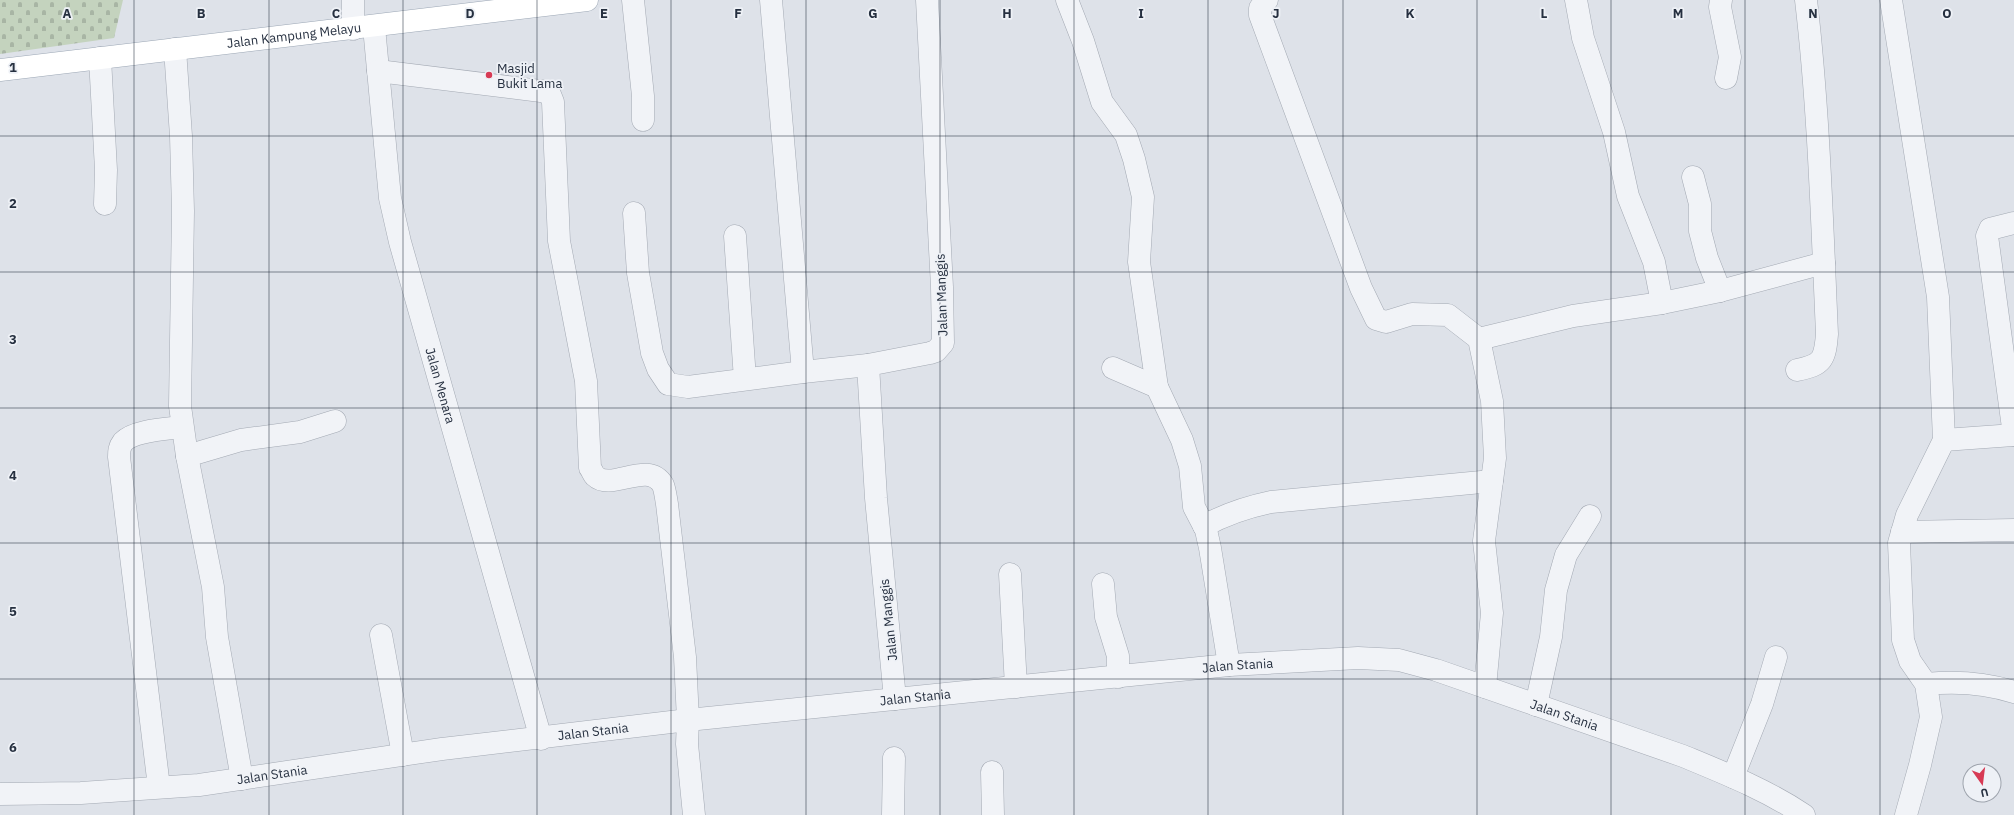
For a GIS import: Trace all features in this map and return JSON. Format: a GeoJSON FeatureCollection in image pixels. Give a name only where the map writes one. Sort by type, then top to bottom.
{"type":"FeatureCollection","features":[{"type":"Feature","properties":{"kind":"main road","name":"Jalan Kampung Melayu"},"geometry":{"type":"LineString","coordinates":[[0,70],[374,27],[480,6],[587,0]]}},
{"type":"Feature","properties":{"kind":"street"},"geometry":{"type":"LineString","coordinates":[[353,0],[353,29]]}},
{"type":"Feature","properties":{"kind":"street"},"geometry":{"type":"LineString","coordinates":[[633,0],[644,96],[644,120]]}},
{"type":"Feature","properties":{"kind":"street"},"geometry":{"type":"LineString","coordinates":[[772,0],[803,372]]}},
{"type":"Feature","properties":{"kind":"street","name":"Jalan Manggis"},"geometry":{"type":"LineString","coordinates":[[895,700],[876,498],[868,365],[930,353],[936,351],[943,343],[942,286],[927,0]]}},
{"type":"Feature","properties":{"kind":"street"},"geometry":{"type":"LineString","coordinates":[[1067,0],[1083,41],[1102,102],[1126,135],[1134,159],[1143,197],[1139,262],[1157,387],[1182,440],[1190,466],[1194,507],[1204,526],[1210,548],[1229,665]]}},
{"type":"Feature","properties":{"kind":"street"},"geometry":{"type":"LineString","coordinates":[[1267,0],[1260,8],[1260,15],[1338,221],[1361,288],[1376,319],[1386,322],[1412,314],[1448,315],[1480,339],[1492,401],[1495,458],[1484,541],[1492,613],[1485,687]]}},
{"type":"Feature","properties":{"kind":"street"},"geometry":{"type":"LineString","coordinates":[[1576,0],[1583,38],[1614,132],[1628,196],[1654,262],[1662,303]]}},
{"type":"Feature","properties":{"kind":"street"},"geometry":{"type":"LineString","coordinates":[[1721,0],[1720,7],[1730,57],[1726,78]]}},
{"type":"Feature","properties":{"kind":"street"},"geometry":{"type":"LineString","coordinates":[[1797,370],[1813,367],[1819,362],[1826,349],[1827,334],[1815,88],[1806,0]]}},
{"type":"Feature","properties":{"kind":"street"},"geometry":{"type":"LineString","coordinates":[[1891,0],[1938,297],[1944,440],[1907,515],[1899,543],[1903,640],[1910,661],[1926,684],[1931,717],[1920,765],[1906,815]]}},
{"type":"Feature","properties":{"kind":"street","name":"Jalan Menara"},"geometry":{"type":"LineString","coordinates":[[374,27],[390,198],[400,242],[541,739]]}},
{"type":"Feature","properties":{"kind":"street"},"geometry":{"type":"LineString","coordinates":[[175,49],[181,136],[183,211],[180,406],[186,456],[213,587],[217,637],[229,697],[242,779]]}},
{"type":"Feature","properties":{"kind":"street"},"geometry":{"type":"LineString","coordinates":[[100,58],[106,170],[105,204]]}},
{"type":"Feature","properties":{"kind":"street"},"geometry":{"type":"LineString","coordinates":[[378,70],[549,92],[553,102],[559,240],[586,381],[590,468],[595,476],[603,480],[649,474],[656,477],[663,486],[667,504],[685,657],[688,720],[687,744],[694,815]]}},
{"type":"Feature","properties":{"kind":"street"},"geometry":{"type":"LineString","coordinates":[[1693,177],[1700,204],[1700,231],[1707,258],[1720,291]]}},
{"type":"Feature","properties":{"kind":"street"},"geometry":{"type":"LineString","coordinates":[[634,213],[638,272],[652,353],[658,369],[668,384],[688,387],[868,365]]}},
{"type":"Feature","properties":{"kind":"street"},"geometry":{"type":"LineString","coordinates":[[1944,440],[2014,435],[1987,236],[1990,229],[2014,222]]}},
{"type":"Feature","properties":{"kind":"street"},"geometry":{"type":"LineString","coordinates":[[735,236],[745,379]]}},
{"type":"Feature","properties":{"kind":"street"},"geometry":{"type":"LineString","coordinates":[[1480,339],[1573,316],[1662,303],[1720,291],[1824,263]]}},
{"type":"Feature","properties":{"kind":"street"},"geometry":{"type":"LineString","coordinates":[[1113,368],[1157,387]]}},
{"type":"Feature","properties":{"kind":"street"},"geometry":{"type":"LineString","coordinates":[[186,456],[241,440],[300,432],[335,421]]}},
{"type":"Feature","properties":{"kind":"street"},"geometry":{"type":"LineString","coordinates":[[159,787],[119,457],[122,443],[128,438],[142,432],[182,426]]}},
{"type":"Feature","properties":{"kind":"street"},"geometry":{"type":"LineString","coordinates":[[1204,526],[1225,514],[1271,502],[1492,481]]}},
{"type":"Feature","properties":{"kind":"street"},"geometry":{"type":"LineString","coordinates":[[1536,705],[1551,637],[1556,590],[1566,555],[1590,516]]}},
{"type":"Feature","properties":{"kind":"street"},"geometry":{"type":"LineString","coordinates":[[1902,532],[2014,530]]}},
{"type":"Feature","properties":{"kind":"street"},"geometry":{"type":"LineString","coordinates":[[1010,574],[1016,687]]}},
{"type":"Feature","properties":{"kind":"street"},"geometry":{"type":"LineString","coordinates":[[1103,584],[1106,617],[1118,656],[1118,677]]}},
{"type":"Feature","properties":{"kind":"street"},"geometry":{"type":"LineString","coordinates":[[381,635],[403,755]]}},
{"type":"Feature","properties":{"kind":"street"},"geometry":{"type":"LineString","coordinates":[[1733,777],[1762,704],[1776,657]]}},
{"type":"Feature","properties":{"kind":"street","name":"Jalan Stania"},"geometry":{"type":"LineString","coordinates":[[0,794],[81,793],[199,785],[403,755],[688,720],[1229,665],[1358,658],[1399,660],[1436,670],[1683,756],[1761,790],[1804,815]]}},
{"type":"Feature","properties":{"kind":"street"},"geometry":{"type":"LineString","coordinates":[[1926,684],[1947,682],[1963,683],[2002,688],[2014,692]]}},
{"type":"Feature","properties":{"kind":"street"},"geometry":{"type":"LineString","coordinates":[[893,815],[894,758]]}},
{"type":"Feature","properties":{"kind":"street"},"geometry":{"type":"LineString","coordinates":[[992,772],[993,815]]}},
{"type":"Feature","properties":{"kind":"green space"},"geometry":{"type":"Polygon","coordinates":[[[0,0],[123,0],[114,38],[0,54],[0,0]]]}},
{"type":"Feature","properties":{"kind":"place","name":"Masjid Bukit Lama"},"geometry":{"type":"Point","coordinates":[489,75]}}]}
